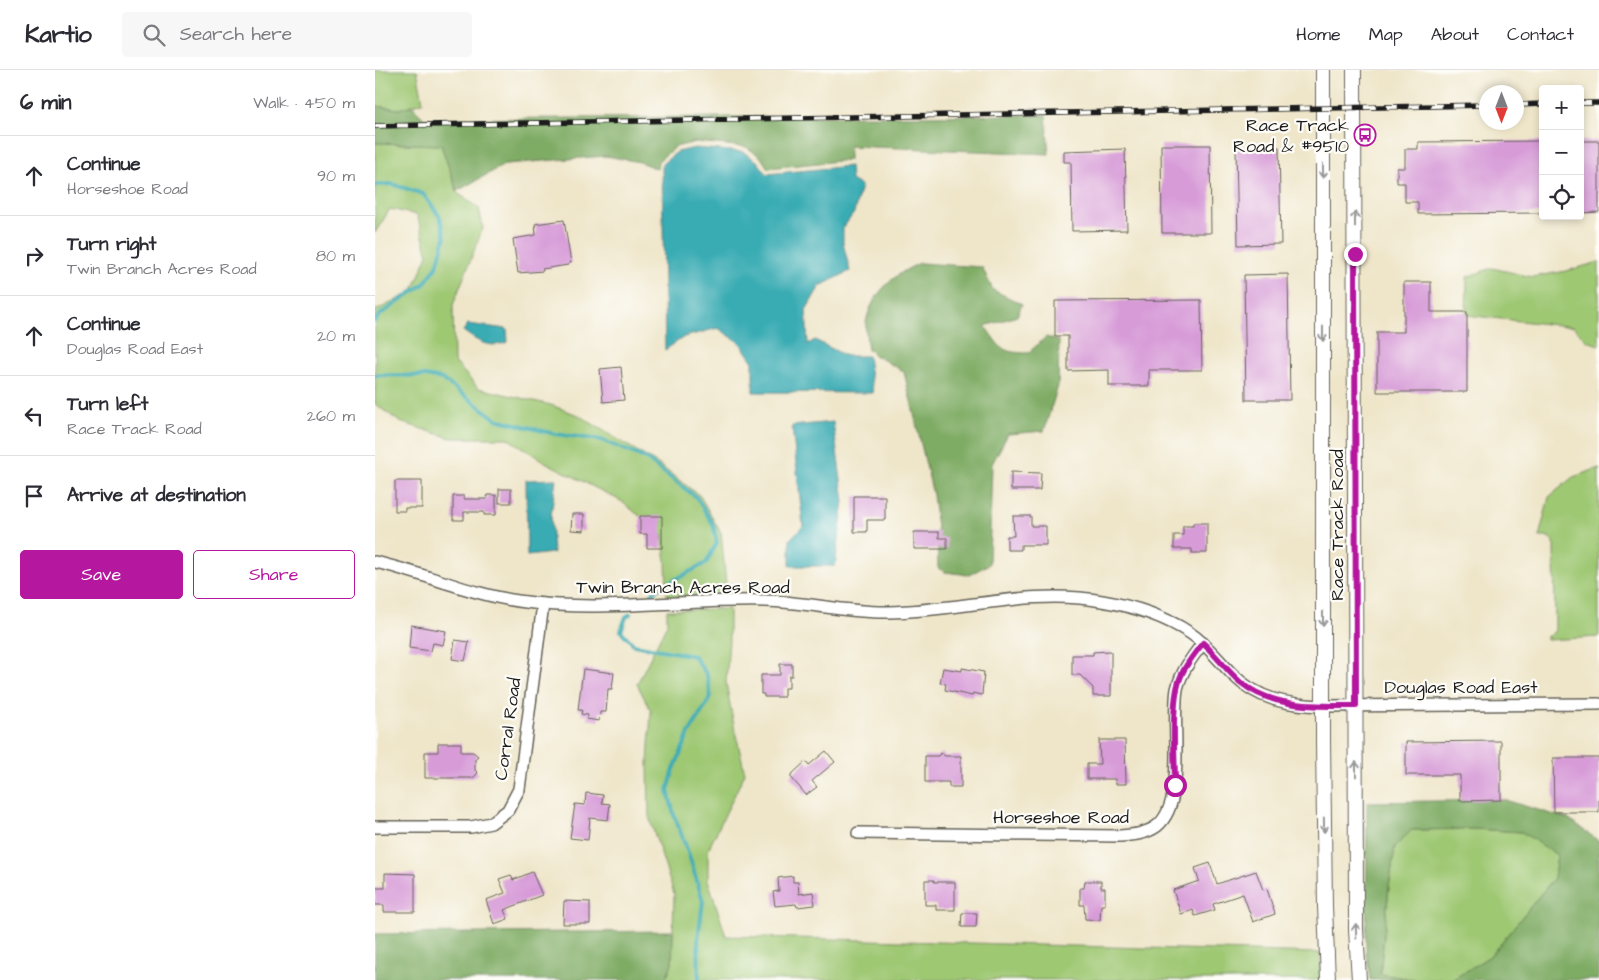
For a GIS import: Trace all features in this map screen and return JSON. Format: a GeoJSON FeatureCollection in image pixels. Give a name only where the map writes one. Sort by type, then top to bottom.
{"type":"FeatureCollection","features":[{"type":"Feature","properties":{"kind":"main road","name":"Race Track Road"},"geometry":{"type":"LineString","coordinates":[[1323,70],[1323,706],[1325,906],[1328,980]]}},
{"type":"Feature","properties":{"kind":"main road","name":"Race Track Road"},"geometry":{"type":"LineString","coordinates":[[1354,70],[1356,930],[1359,980]]}},
{"type":"Feature","properties":{"kind":"street","name":"Twin Branch Acres Road"},"geometry":{"type":"LineString","coordinates":[[375,562],[409,570],[500,598],[543,604],[591,605],[766,601],[888,612],[929,610],[1032,598],[1081,598],[1122,605],[1161,618],[1191,633],[1242,683],[1255,691],[1284,703],[1323,706]]}},
{"type":"Feature","properties":{"kind":"street","name":"Corral Road"},"geometry":{"type":"LineString","coordinates":[[375,826],[471,827],[491,823],[508,810],[519,789],[543,604]]}},
{"type":"Feature","properties":{"kind":"street","name":"Horseshoe Road"},"geometry":{"type":"LineString","coordinates":[[858,833],[1120,836],[1135,834],[1152,828],[1163,818],[1173,799],[1175,785],[1175,702],[1181,676],[1203,643]]}},
{"type":"Feature","properties":{"kind":"street","name":"Douglas Road East"},"geometry":{"type":"LineString","coordinates":[[1323,706],[1599,704]]}},
{"type":"Feature","properties":{"kind":"green space"},"geometry":{"type":"Polygon","coordinates":[[[375,70],[417,70],[423,102],[399,109],[375,106],[375,70]]]}},
{"type":"Feature","properties":{"kind":"green space"},"geometry":{"type":"Polygon","coordinates":[[[412,105],[424,119],[1046,115],[1049,154],[849,146],[849,160],[768,168],[760,156],[746,147],[696,142],[675,147],[658,161],[657,169],[640,162],[606,156],[506,164],[457,191],[441,145],[375,143],[375,106],[399,109],[412,105]]]}},
{"type":"Feature","properties":{"kind":"green space"},"geometry":{"type":"Polygon","coordinates":[[[375,143],[441,145],[456,192],[479,208],[483,228],[453,305],[454,361],[478,388],[551,405],[578,415],[658,464],[700,496],[721,533],[727,595],[667,597],[666,560],[662,534],[621,501],[545,462],[507,438],[451,438],[400,422],[375,404],[375,311],[412,292],[428,255],[417,215],[390,209],[375,233],[375,143]]]}},
{"type":"Feature","properties":{"kind":"green space"},"geometry":{"type":"Polygon","coordinates":[[[1599,262],[1599,345],[1587,341],[1574,327],[1466,315],[1467,277],[1492,268],[1532,277],[1566,271],[1599,262]]]}},
{"type":"Feature","properties":{"kind":"green space"},"geometry":{"type":"Polygon","coordinates":[[[920,263],[982,267],[993,290],[1022,304],[1017,316],[985,326],[998,344],[1006,350],[1028,353],[1046,337],[1059,341],[1058,386],[1044,431],[1008,434],[992,464],[989,564],[969,575],[945,572],[938,568],[937,528],[933,495],[904,372],[874,356],[868,350],[866,322],[873,302],[893,279],[920,263]]]}},
{"type":"Feature","properties":{"kind":"green space"},"geometry":{"type":"Polygon","coordinates":[[[1599,468],[1599,637],[1547,640],[1547,636],[1550,636],[1555,630],[1554,543],[1549,537],[1539,537],[1549,497],[1573,477],[1599,468]]]}},
{"type":"Feature","properties":{"kind":"green space"},"geometry":{"type":"Polygon","coordinates":[[[729,609],[726,683],[745,773],[708,850],[708,880],[726,936],[1320,953],[1322,980],[665,980],[672,964],[674,894],[649,817],[648,764],[651,711],[637,684],[667,624],[667,610],[729,609]]]}},
{"type":"Feature","properties":{"kind":"green space"},"geometry":{"type":"Polygon","coordinates":[[[1505,800],[1568,819],[1599,841],[1599,980],[1452,980],[1490,956],[1554,878],[1557,855],[1522,832],[1474,829],[1412,830],[1395,847],[1380,974],[1417,980],[1370,980],[1366,954],[1367,802],[1505,800]]]}},
{"type":"Feature","properties":{"kind":"green space"},"geometry":{"type":"Polygon","coordinates":[[[1474,829],[1522,832],[1557,855],[1554,878],[1490,956],[1452,980],[1417,980],[1380,974],[1395,847],[1412,830],[1474,829]]]}},
{"type":"Feature","properties":{"kind":"green space"},"geometry":{"type":"Polygon","coordinates":[[[673,931],[672,964],[665,980],[375,980],[375,934],[673,931]]]}},
{"type":"Feature","properties":{"kind":"water"},"geometry":{"type":"Polygon","coordinates":[[[695,148],[743,152],[757,161],[767,174],[850,166],[851,180],[861,186],[854,213],[843,228],[843,243],[850,271],[820,286],[806,310],[808,344],[815,340],[846,356],[868,356],[873,393],[753,392],[753,362],[740,343],[718,328],[684,337],[665,350],[662,164],[677,152],[695,148]]]}},
{"type":"Feature","properties":{"kind":"water"},"geometry":{"type":"Polygon","coordinates":[[[468,324],[507,329],[508,342],[495,345],[479,341],[463,331],[468,324]]]}},
{"type":"Feature","properties":{"kind":"water"},"geometry":{"type":"Polygon","coordinates":[[[833,422],[844,502],[835,566],[790,566],[790,539],[803,526],[792,426],[833,422]]]}},
{"type":"Feature","properties":{"kind":"water"},"geometry":{"type":"Polygon","coordinates":[[[556,479],[551,516],[553,553],[527,556],[526,480],[556,479]]]}},
{"type":"Feature","properties":{"kind":"building"},"geometry":{"type":"Polygon","coordinates":[[[1539,141],[1539,213],[1418,214],[1418,202],[1405,202],[1405,183],[1397,183],[1397,168],[1405,168],[1405,149],[1418,149],[1418,142],[1539,141]]]}},
{"type":"Feature","properties":{"kind":"building"},"geometry":{"type":"Polygon","coordinates":[[[1584,141],[1599,141],[1599,212],[1584,213],[1584,141]]]}},
{"type":"Feature","properties":{"kind":"building"},"geometry":{"type":"Polygon","coordinates":[[[1161,145],[1210,145],[1211,233],[1162,233],[1161,145]]]}},
{"type":"Feature","properties":{"kind":"building"},"geometry":{"type":"Polygon","coordinates":[[[1279,147],[1281,244],[1238,245],[1236,148],[1279,147]]]}},
{"type":"Feature","properties":{"kind":"building"},"geometry":{"type":"Polygon","coordinates":[[[1125,149],[1127,230],[1072,231],[1071,162],[1064,162],[1064,151],[1125,149]]]}},
{"type":"Feature","properties":{"kind":"building"},"geometry":{"type":"Polygon","coordinates":[[[564,220],[571,263],[542,269],[543,271],[518,273],[513,239],[536,235],[535,224],[564,220]]]}},
{"type":"Feature","properties":{"kind":"building"},"geometry":{"type":"Polygon","coordinates":[[[1288,274],[1290,400],[1246,400],[1244,275],[1288,274]]]}},
{"type":"Feature","properties":{"kind":"building"},"geometry":{"type":"Polygon","coordinates":[[[1404,282],[1431,282],[1431,312],[1467,312],[1467,392],[1377,392],[1377,332],[1404,332],[1404,282]]]}},
{"type":"Feature","properties":{"kind":"building"},"geometry":{"type":"Polygon","coordinates":[[[1201,300],[1202,370],[1149,370],[1149,386],[1109,386],[1109,370],[1068,371],[1068,336],[1055,336],[1055,301],[1201,300]]]}},
{"type":"Feature","properties":{"kind":"building"},"geometry":{"type":"Polygon","coordinates":[[[621,367],[624,400],[603,402],[600,369],[621,367]]]}},
{"type":"Feature","properties":{"kind":"building"},"geometry":{"type":"Polygon","coordinates":[[[1011,472],[1041,473],[1040,490],[1011,490],[1011,472]]]}},
{"type":"Feature","properties":{"kind":"building"},"geometry":{"type":"Polygon","coordinates":[[[395,481],[422,481],[422,508],[405,508],[405,511],[395,511],[395,481]]]}},
{"type":"Feature","properties":{"kind":"building"},"geometry":{"type":"Polygon","coordinates":[[[499,489],[511,489],[511,503],[499,503],[499,489]]]}},
{"type":"Feature","properties":{"kind":"building"},"geometry":{"type":"Polygon","coordinates":[[[487,495],[496,495],[496,515],[484,515],[484,512],[464,512],[464,520],[453,520],[453,496],[464,496],[464,499],[487,499],[487,495]]]}},
{"type":"Feature","properties":{"kind":"building"},"geometry":{"type":"Polygon","coordinates":[[[854,496],[885,496],[885,520],[867,520],[867,532],[854,532],[854,496]]]}},
{"type":"Feature","properties":{"kind":"building"},"geometry":{"type":"Polygon","coordinates":[[[572,514],[584,514],[584,531],[571,530],[572,514]]]}},
{"type":"Feature","properties":{"kind":"building"},"geometry":{"type":"Polygon","coordinates":[[[640,516],[662,516],[662,548],[647,548],[647,534],[640,534],[640,516]]]}},
{"type":"Feature","properties":{"kind":"building"},"geometry":{"type":"Polygon","coordinates":[[[1013,516],[1031,516],[1031,526],[1046,526],[1046,545],[1021,545],[1021,550],[1007,550],[1007,536],[1014,536],[1013,516]]]}},
{"type":"Feature","properties":{"kind":"building"},"geometry":{"type":"Polygon","coordinates":[[[1193,523],[1207,523],[1207,553],[1192,553],[1192,549],[1174,549],[1174,535],[1183,535],[1183,526],[1193,526],[1193,523]]]}},
{"type":"Feature","properties":{"kind":"building"},"geometry":{"type":"Polygon","coordinates":[[[914,532],[939,532],[939,538],[947,538],[947,549],[914,549],[914,532]]]}},
{"type":"Feature","properties":{"kind":"building"},"geometry":{"type":"Polygon","coordinates":[[[411,625],[446,631],[443,645],[433,643],[431,651],[409,648],[411,625]]]}},
{"type":"Feature","properties":{"kind":"building"},"geometry":{"type":"Polygon","coordinates":[[[455,640],[469,642],[465,661],[452,659],[455,640]]]}},
{"type":"Feature","properties":{"kind":"building"},"geometry":{"type":"Polygon","coordinates":[[[1111,651],[1111,696],[1093,696],[1093,688],[1080,675],[1072,675],[1072,655],[1093,655],[1093,652],[1111,651]]]}},
{"type":"Feature","properties":{"kind":"building"},"geometry":{"type":"Polygon","coordinates":[[[780,664],[792,664],[789,688],[784,688],[784,697],[764,697],[764,694],[761,694],[761,675],[780,675],[780,664]]]}},
{"type":"Feature","properties":{"kind":"building"},"geometry":{"type":"Polygon","coordinates":[[[943,668],[962,671],[962,668],[984,672],[982,695],[973,693],[972,696],[945,690],[946,684],[940,683],[943,668]]]}},
{"type":"Feature","properties":{"kind":"building"},"geometry":{"type":"Polygon","coordinates":[[[583,669],[614,673],[612,689],[608,689],[606,712],[600,712],[599,721],[587,719],[588,715],[581,714],[582,710],[578,710],[583,669]]]}},
{"type":"Feature","properties":{"kind":"building"},"geometry":{"type":"Polygon","coordinates":[[[1099,740],[1125,740],[1126,784],[1115,784],[1115,779],[1087,779],[1087,764],[1100,764],[1099,740]]]}},
{"type":"Feature","properties":{"kind":"building"},"geometry":{"type":"Polygon","coordinates":[[[1501,741],[1501,800],[1460,801],[1460,775],[1406,775],[1406,742],[1501,741]]]}},
{"type":"Feature","properties":{"kind":"building"},"geometry":{"type":"Polygon","coordinates":[[[438,743],[461,743],[461,752],[473,752],[478,756],[475,759],[475,770],[478,773],[473,778],[425,778],[425,752],[438,752],[438,743]]]}},
{"type":"Feature","properties":{"kind":"building"},"geometry":{"type":"Polygon","coordinates":[[[826,751],[835,762],[812,781],[817,787],[806,795],[790,776],[806,761],[809,765],[826,751]]]}},
{"type":"Feature","properties":{"kind":"building"},"geometry":{"type":"Polygon","coordinates":[[[941,753],[945,756],[961,756],[961,787],[949,787],[949,782],[925,782],[925,756],[938,756],[941,753]]]}},
{"type":"Feature","properties":{"kind":"building"},"geometry":{"type":"Polygon","coordinates":[[[1553,758],[1599,758],[1599,812],[1554,812],[1553,758]]]}},
{"type":"Feature","properties":{"kind":"building"},"geometry":{"type":"Polygon","coordinates":[[[586,793],[603,795],[602,803],[610,804],[608,820],[590,818],[588,840],[570,838],[575,804],[585,805],[586,793]]]}},
{"type":"Feature","properties":{"kind":"building"},"geometry":{"type":"Polygon","coordinates":[[[1210,863],[1217,884],[1256,871],[1263,890],[1267,889],[1275,914],[1253,922],[1243,894],[1213,904],[1215,910],[1195,916],[1193,910],[1181,914],[1173,890],[1199,881],[1195,868],[1210,863]]]}},
{"type":"Feature","properties":{"kind":"building"},"geometry":{"type":"Polygon","coordinates":[[[532,872],[542,895],[504,910],[508,919],[494,924],[486,900],[505,893],[499,879],[511,875],[513,880],[532,872]]]}},
{"type":"Feature","properties":{"kind":"building"},"geometry":{"type":"Polygon","coordinates":[[[385,873],[415,874],[415,912],[384,912],[384,905],[375,905],[375,888],[385,888],[385,873]]]}},
{"type":"Feature","properties":{"kind":"building"},"geometry":{"type":"Polygon","coordinates":[[[793,876],[793,882],[798,882],[799,894],[813,892],[815,905],[797,907],[796,904],[775,906],[773,892],[779,891],[778,878],[793,876]]]}},
{"type":"Feature","properties":{"kind":"building"},"geometry":{"type":"Polygon","coordinates":[[[925,880],[955,882],[955,910],[936,910],[936,905],[925,905],[925,880]]]}},
{"type":"Feature","properties":{"kind":"building"},"geometry":{"type":"Polygon","coordinates":[[[1085,881],[1101,881],[1101,888],[1105,888],[1105,905],[1101,905],[1100,920],[1085,919],[1084,905],[1080,905],[1080,888],[1084,888],[1085,881]]]}},
{"type":"Feature","properties":{"kind":"building"},"geometry":{"type":"Polygon","coordinates":[[[564,901],[590,902],[590,924],[563,924],[564,901]]]}},
{"type":"Feature","properties":{"kind":"building"},"geometry":{"type":"Polygon","coordinates":[[[962,913],[977,913],[976,927],[961,927],[962,913]]]}},
{"type":"Feature","properties":{"kind":"waterway"},"geometry":{"type":"LineString","coordinates":[[375,185],[392,184],[423,194],[440,217],[445,237],[437,266],[424,284],[381,314],[375,321]]}},
{"type":"Feature","properties":{"kind":"waterway"},"geometry":{"type":"LineString","coordinates":[[375,375],[425,376],[442,379],[496,419],[555,434],[601,440],[645,458],[696,497],[713,524],[717,543],[706,563],[656,590],[651,595]]}},
{"type":"Feature","properties":{"kind":"waterway"},"geometry":{"type":"LineString","coordinates":[[630,614],[626,617],[621,631],[634,645],[694,656],[707,675],[711,697],[689,733],[674,769],[668,790],[674,815],[703,901],[698,939],[699,980]]}},
{"type":"Feature","properties":{"kind":"railway"},"geometry":{"type":"LineString","coordinates":[[1584,103],[1599,103]]}},
{"type":"Feature","properties":{"kind":"railway"},"geometry":{"type":"LineString","coordinates":[[1524,105],[1539,104]]}},
{"type":"Feature","properties":{"kind":"railway"},"geometry":{"type":"LineString","coordinates":[[375,126],[1479,105]]}},
{"type":"Feature","properties":{"kind":"place","name":"Race Track Road & #9510"},"geometry":{"type":"Point","coordinates":[1365,135]}},
{"type":"Feature","properties":{"kind":"route"},"geometry":{"type":"LineString","coordinates":[[1175,785],[1175,702],[1181,676],[1203,643],[1242,683],[1268,697],[1284,703],[1299,705],[1356,706],[1355,254]]}}]}
